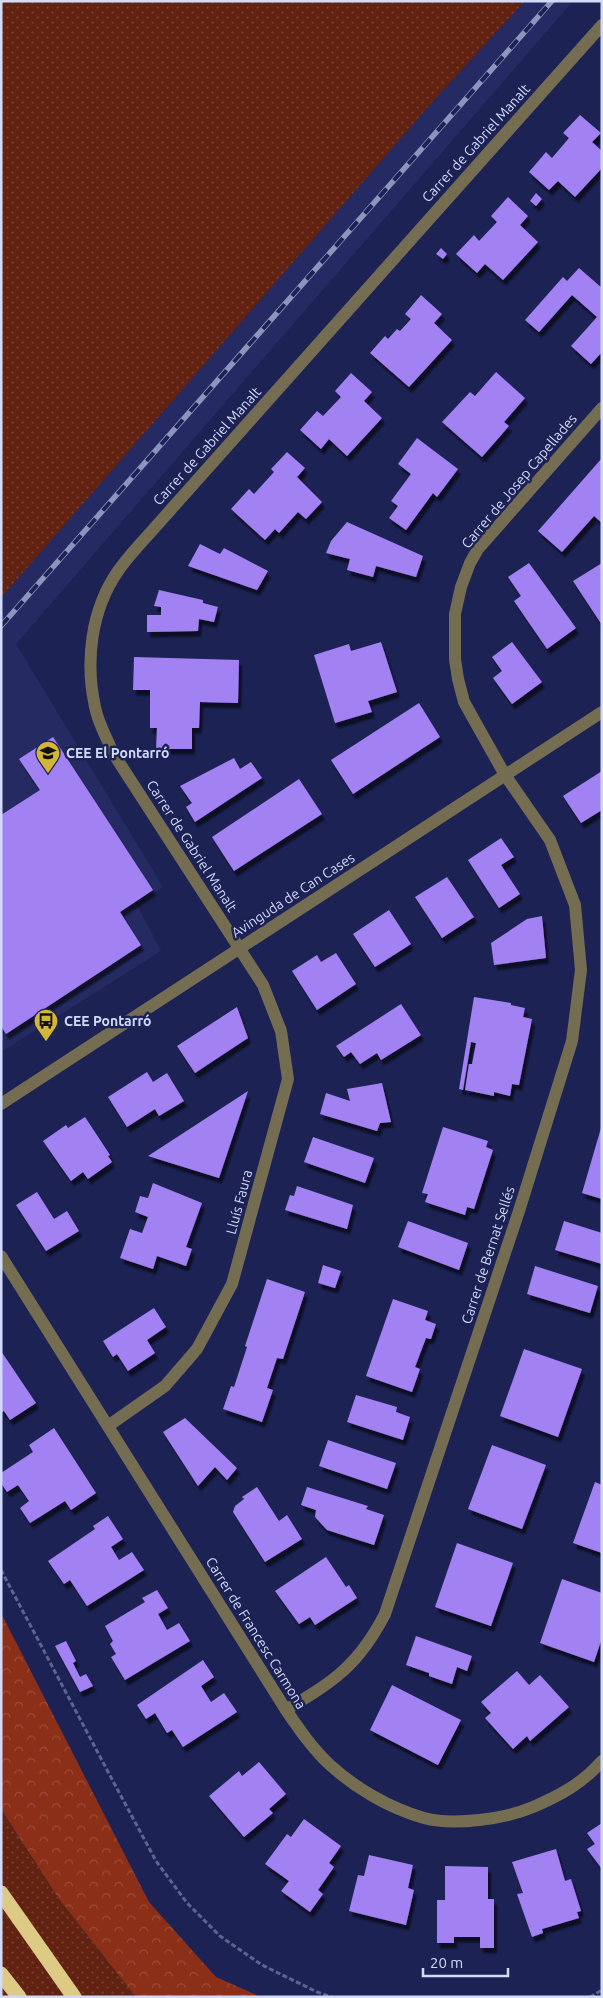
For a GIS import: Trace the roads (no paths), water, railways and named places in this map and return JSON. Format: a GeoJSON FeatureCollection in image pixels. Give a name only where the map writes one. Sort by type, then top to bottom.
{"type":"FeatureCollection","features":[{"type":"Feature","properties":{"kind":"highway"},"geometry":{"type":"LineString","coordinates":[[1,1893],[74,1997]]}},
{"type":"Feature","properties":{"kind":"highway"},"geometry":{"type":"LineString","coordinates":[[1,1974],[19,1997]]}},
{"type":"Feature","properties":{"kind":"street","name":"Carrer de Gabriel Manalt"},"geometry":{"type":"LineString","coordinates":[[240,948],[113,753],[102,729],[95,708],[92,690],[91,655],[93,629],[103,598],[118,571],[150,533],[602,25]]}},
{"type":"Feature","properties":{"kind":"street","name":"Carrer de Josep Capellades"},"geometry":{"type":"LineString","coordinates":[[505,775],[464,702],[458,679],[454,640],[455,614],[461,587],[470,563],[478,549],[600,414]]}},
{"type":"Feature","properties":{"kind":"street","name":"Avinguda de Can Cases"},"geometry":{"type":"LineString","coordinates":[[1,1104],[602,712]]}},
{"type":"Feature","properties":{"kind":"street","name":"Carrer de Bernat Sellés"},"geometry":{"type":"LineString","coordinates":[[286,1710],[322,1689],[349,1667],[372,1639],[385,1614],[519,1211],[572,1041],[581,970],[575,905],[550,840],[505,775]]}},
{"type":"Feature","properties":{"kind":"street","name":"Lluís Faura"},"geometry":{"type":"LineString","coordinates":[[108,1426],[165,1386],[197,1349],[232,1284],[288,1079],[281,1031],[263,985],[240,948]]}},
{"type":"Feature","properties":{"kind":"street","name":"Carrer de Francesc Carmona"},"geometry":{"type":"LineString","coordinates":[[1,1256],[286,1710],[312,1746],[328,1763],[350,1781],[394,1806],[425,1818],[454,1821],[484,1820],[519,1813],[546,1802],[577,1785],[602,1761]]}},
{"type":"Feature","properties":{"kind":"railway"},"geometry":{"type":"LineString","coordinates":[[1,626],[552,1]]}},
{"type":"Feature","properties":{"kind":"place","name":"CEE El Pontarró"},"geometry":{"type":"Point","coordinates":[48,774]}},
{"type":"Feature","properties":{"kind":"place","name":"CEE Pontarró"},"geometry":{"type":"Point","coordinates":[46,1042]}}]}
